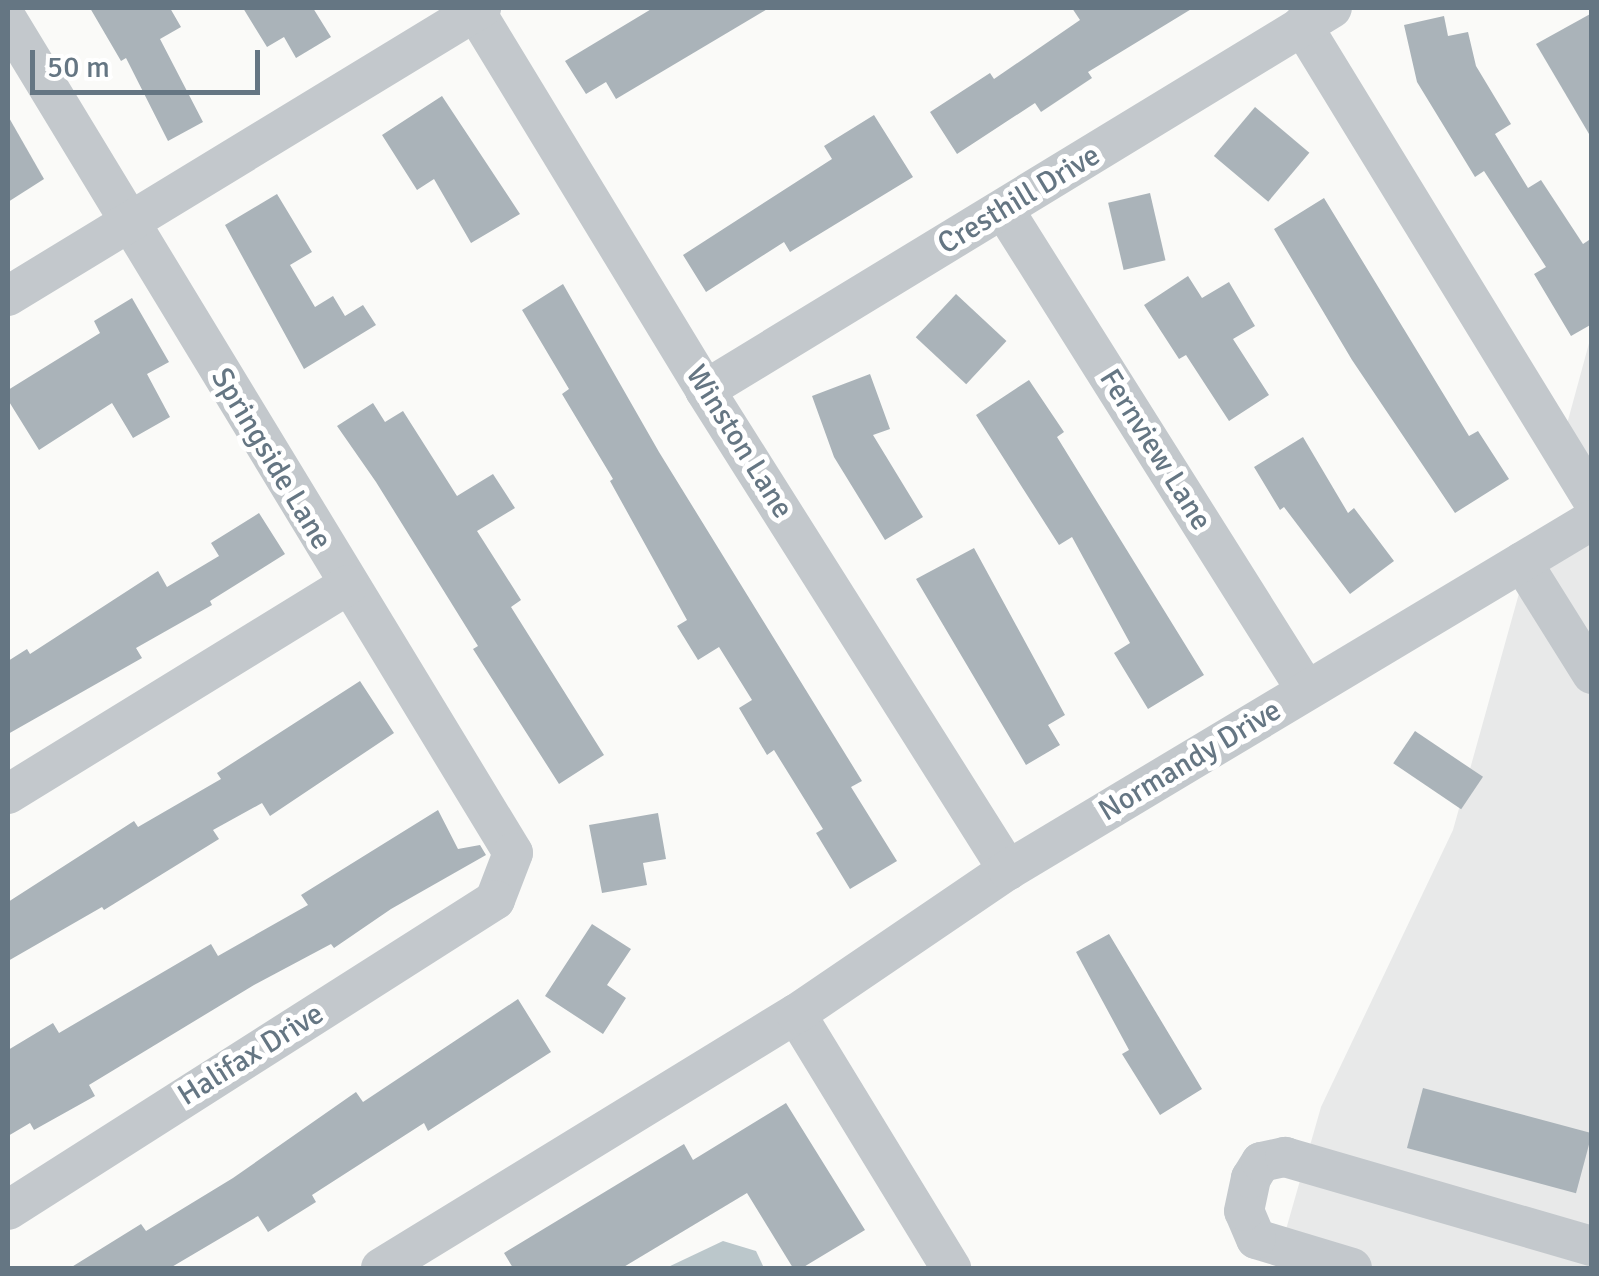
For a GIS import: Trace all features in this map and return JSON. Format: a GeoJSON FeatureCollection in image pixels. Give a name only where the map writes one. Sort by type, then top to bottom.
{"type":"FeatureCollection","features":[{"type":"Feature","properties":{"kind":"street"},"geometry":{"type":"LineString","coordinates":[[8,296],[130,221],[419,24],[478,9]]}},
{"type":"Feature","properties":{"kind":"street","name":"Winston Lane"},"geometry":{"type":"LineString","coordinates":[[478,9],[705,390],[1008,870]]}},
{"type":"Feature","properties":{"kind":"street"},"geometry":{"type":"LineString","coordinates":[[1317,16],[1592,499]]}},
{"type":"Feature","properties":{"kind":"street","name":"Cresthill Drive"},"geometry":{"type":"LineString","coordinates":[[705,390],[1317,16]]}},
{"type":"Feature","properties":{"kind":"street","name":"Springside Lane"},"geometry":{"type":"LineString","coordinates":[[8,21],[513,853],[495,900]]}},
{"type":"Feature","properties":{"kind":"street","name":"Fernview Lane"},"geometry":{"type":"LineString","coordinates":[[1004,210],[1306,690]]}},
{"type":"Feature","properties":{"kind":"street","name":"Normandy Drive"},"geometry":{"type":"LineString","coordinates":[[380,1268],[796,1014],[1008,870],[1592,520]]}},
{"type":"Feature","properties":{"kind":"street"},"geometry":{"type":"LineString","coordinates":[[1522,562],[1592,674]]}},
{"type":"Feature","properties":{"kind":"street"},"geometry":{"type":"LineString","coordinates":[[8,794],[348,585]]}},
{"type":"Feature","properties":{"kind":"street","name":"Halifax Drive"},"geometry":{"type":"LineString","coordinates":[[8,1210],[495,900]]}},
{"type":"Feature","properties":{"kind":"street"},"geometry":{"type":"LineString","coordinates":[[796,1014],[951,1268]]}},
{"type":"Feature","properties":{"kind":"street"},"geometry":{"type":"LineString","coordinates":[[1352,1268],[1256,1239],[1244,1211],[1251,1178],[1262,1162],[1285,1157],[1592,1246]]}},
{"type":"Feature","properties":{"kind":"shaded area"},"geometry":{"type":"Polygon","coordinates":[[[1591,336],[1591,465],[1567,424],[1591,336]]]}},
{"type":"Feature","properties":{"kind":"shaded area"},"geometry":{"type":"Polygon","coordinates":[[[1591,538],[1591,1268],[1275,1268],[1321,1107],[1453,830],[1523,579],[1591,538]]]}},
{"type":"Feature","properties":{"kind":"shaded area"},"geometry":{"type":"Polygon","coordinates":[[[723,1241],[756,1251],[764,1268],[666,1268],[723,1241]]]}},
{"type":"Feature","properties":{"kind":"building"},"geometry":{"type":"Polygon","coordinates":[[[90,8],[170,8],[181,27],[160,39],[203,122],[168,141],[126,58],[121,61],[90,8]]]}},
{"type":"Feature","properties":{"kind":"building"},"geometry":{"type":"Polygon","coordinates":[[[243,8],[313,8],[331,37],[296,58],[284,37],[267,47],[243,8]]]}},
{"type":"Feature","properties":{"kind":"building"},"geometry":{"type":"Polygon","coordinates":[[[653,8],[769,8],[616,99],[606,82],[586,94],[565,61],[653,8]]]}},
{"type":"Feature","properties":{"kind":"building"},"geometry":{"type":"Polygon","coordinates":[[[1072,8],[1193,8],[1088,72],[1092,78],[1041,112],[1035,103],[957,154],[930,112],[990,73],[994,79],[1080,20],[1072,8]]]}},
{"type":"Feature","properties":{"kind":"building"},"geometry":{"type":"Polygon","coordinates":[[[1592,13],[1592,139],[1536,44],[1592,13]]]}},
{"type":"Feature","properties":{"kind":"building"},"geometry":{"type":"Polygon","coordinates":[[[1444,16],[1448,36],[1468,32],[1476,66],[1511,124],[1495,134],[1528,188],[1541,180],[1583,244],[1592,238],[1592,324],[1571,336],[1534,274],[1546,267],[1484,171],[1475,177],[1417,82],[1404,25],[1444,16]]]}},
{"type":"Feature","properties":{"kind":"building"},"geometry":{"type":"Polygon","coordinates":[[[442,96],[520,214],[471,243],[434,179],[417,190],[382,135],[442,96]]]}},
{"type":"Feature","properties":{"kind":"building"},"geometry":{"type":"Polygon","coordinates":[[[1255,107],[1309,153],[1268,202],[1214,156],[1255,107]]]}},
{"type":"Feature","properties":{"kind":"building"},"geometry":{"type":"Polygon","coordinates":[[[874,115],[913,177],[790,252],[784,242],[706,292],[683,255],[832,159],[824,146],[874,115]]]}},
{"type":"Feature","properties":{"kind":"building"},"geometry":{"type":"Polygon","coordinates":[[[8,116],[44,179],[8,202],[8,116]]]}},
{"type":"Feature","properties":{"kind":"building"},"geometry":{"type":"Polygon","coordinates":[[[1150,193],[1166,260],[1124,270],[1108,203],[1150,193]]]}},
{"type":"Feature","properties":{"kind":"building"},"geometry":{"type":"Polygon","coordinates":[[[277,194],[312,252],[290,265],[315,307],[333,296],[345,316],[363,305],[376,325],[304,369],[225,225],[277,194]]]}},
{"type":"Feature","properties":{"kind":"building"},"geometry":{"type":"Polygon","coordinates":[[[1324,198],[1469,436],[1478,431],[1509,479],[1455,513],[1352,360],[1274,229],[1324,198]]]}},
{"type":"Feature","properties":{"kind":"building"},"geometry":{"type":"Polygon","coordinates":[[[1188,276],[1202,298],[1229,282],[1255,326],[1233,339],[1269,395],[1229,421],[1186,355],[1179,359],[1144,305],[1188,276]]]}},
{"type":"Feature","properties":{"kind":"building"},"geometry":{"type":"Polygon","coordinates":[[[563,284],[659,452],[862,781],[851,787],[897,861],[850,889],[816,833],[823,829],[774,750],[767,755],[739,708],[752,700],[719,647],[698,660],[677,626],[687,620],[610,481],[613,479],[562,394],[569,389],[522,310],[563,284]]]}},
{"type":"Feature","properties":{"kind":"building"},"geometry":{"type":"Polygon","coordinates":[[[956,294],[1006,341],[966,384],[916,337],[956,294]]]}},
{"type":"Feature","properties":{"kind":"building"},"geometry":{"type":"Polygon","coordinates":[[[132,298],[169,362],[147,374],[170,417],[133,438],[112,403],[39,450],[8,400],[8,390],[100,333],[94,321],[132,298]]]}},
{"type":"Feature","properties":{"kind":"building"},"geometry":{"type":"Polygon","coordinates":[[[870,374],[890,429],[873,435],[923,517],[885,540],[834,457],[812,396],[870,374]]]}},
{"type":"Feature","properties":{"kind":"building"},"geometry":{"type":"Polygon","coordinates":[[[1029,380],[1064,432],[1057,437],[1204,675],[1148,709],[1114,653],[1130,643],[1072,537],[1059,545],[976,415],[1029,380]]]}},
{"type":"Feature","properties":{"kind":"building"},"geometry":{"type":"Polygon","coordinates":[[[373,403],[385,422],[403,411],[457,496],[493,474],[515,508],[477,531],[521,600],[511,607],[604,755],[559,784],[473,649],[478,646],[337,426],[373,403]]]}},
{"type":"Feature","properties":{"kind":"building"},"geometry":{"type":"Polygon","coordinates":[[[1303,437],[1348,513],[1354,508],[1394,561],[1350,594],[1284,507],[1280,510],[1254,467],[1303,437]]]}},
{"type":"Feature","properties":{"kind":"building"},"geometry":{"type":"Polygon","coordinates":[[[259,513],[285,554],[210,601],[212,605],[136,648],[142,658],[8,734],[8,661],[27,649],[30,654],[158,571],[167,587],[219,556],[211,543],[259,513]]]}},
{"type":"Feature","properties":{"kind":"building"},"geometry":{"type":"Polygon","coordinates":[[[974,548],[1065,715],[1048,725],[1060,745],[1026,765],[916,579],[974,548]]]}},
{"type":"Feature","properties":{"kind":"building"},"geometry":{"type":"Polygon","coordinates":[[[360,681],[394,733],[270,816],[262,803],[213,830],[219,839],[104,910],[102,907],[8,961],[8,902],[134,821],[138,827],[221,779],[217,773],[360,681]]]}},
{"type":"Feature","properties":{"kind":"building"},"geometry":{"type":"Polygon","coordinates":[[[1415,731],[1483,777],[1461,809],[1393,763],[1415,731]]]}},
{"type":"Feature","properties":{"kind":"building"},"geometry":{"type":"Polygon","coordinates":[[[438,810],[458,849],[480,845],[486,855],[391,909],[334,948],[331,944],[254,985],[89,1085],[95,1096],[34,1130],[30,1123],[8,1136],[8,1050],[53,1023],[59,1033],[211,944],[218,956],[308,905],[301,895],[438,810]]]}},
{"type":"Feature","properties":{"kind":"building"},"geometry":{"type":"Polygon","coordinates":[[[658,813],[666,859],[643,863],[647,885],[602,893],[589,825],[658,813]]]}},
{"type":"Feature","properties":{"kind":"building"},"geometry":{"type":"Polygon","coordinates":[[[592,924],[631,949],[607,985],[626,998],[603,1034],[545,996],[592,924]]]}},
{"type":"Feature","properties":{"kind":"building"},"geometry":{"type":"Polygon","coordinates":[[[1109,934],[1202,1089],[1160,1115],[1122,1054],[1129,1050],[1076,952],[1109,934]]]}},
{"type":"Feature","properties":{"kind":"building"},"geometry":{"type":"Polygon","coordinates":[[[518,999],[551,1052],[428,1131],[424,1123],[312,1195],[316,1202],[268,1232],[258,1216],[170,1268],[70,1268],[141,1224],[146,1231],[233,1178],[356,1092],[363,1102],[518,999]]]}},
{"type":"Feature","properties":{"kind":"building"},"geometry":{"type":"Polygon","coordinates":[[[1423,1088],[1592,1133],[1576,1193],[1407,1148],[1423,1088]]]}},
{"type":"Feature","properties":{"kind":"building"},"geometry":{"type":"Polygon","coordinates":[[[786,1103],[865,1230],[802,1268],[793,1268],[747,1193],[622,1268],[513,1268],[504,1253],[684,1144],[693,1160],[786,1103]]]}}]}
